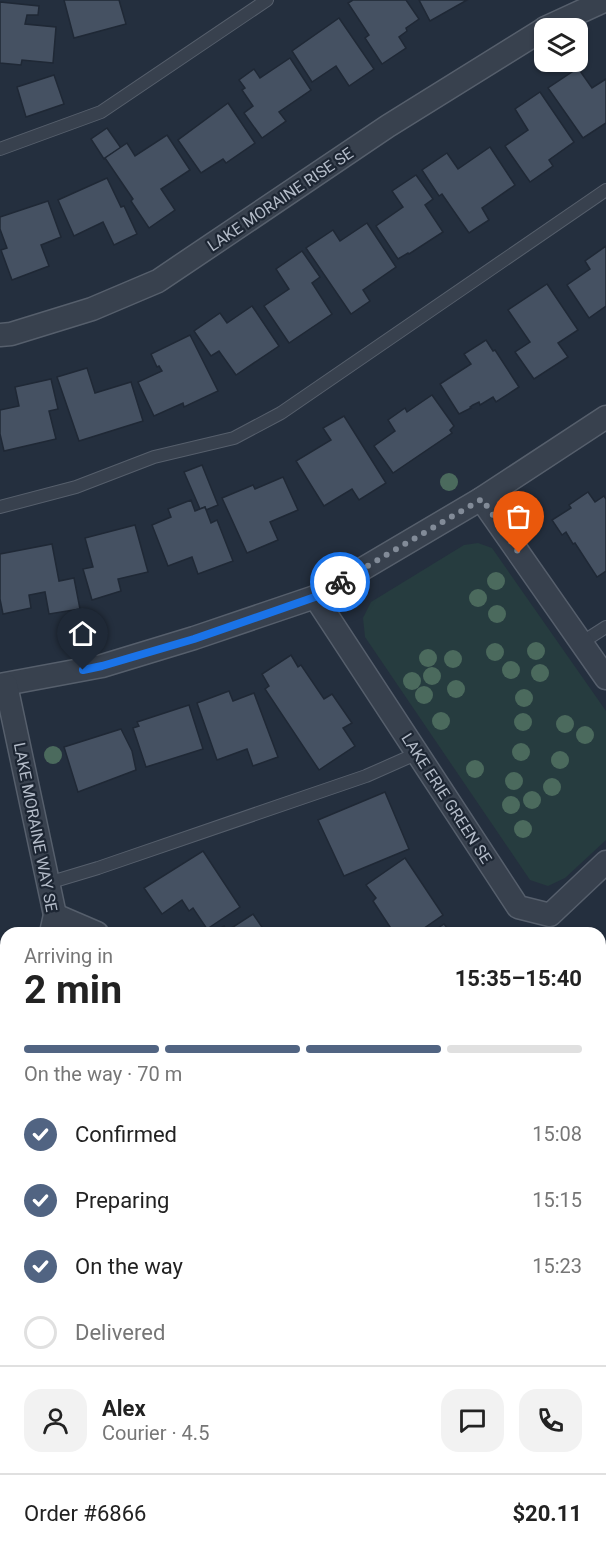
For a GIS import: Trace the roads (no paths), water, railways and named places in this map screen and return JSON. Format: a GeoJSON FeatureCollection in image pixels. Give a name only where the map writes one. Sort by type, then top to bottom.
{"type":"FeatureCollection","features":[{"type":"Feature","properties":{"kind":"street","name":"LAKE MORAINE RISE SE"},"geometry":{"type":"LineString","coordinates":[[568,18],[606,0]]}},
{"type":"Feature","properties":{"kind":"street","name":"LAKE MORAINE RISE SE"},"geometry":{"type":"LineString","coordinates":[[0,335],[11,334],[92,309],[158,281],[388,126],[534,36]]}},
{"type":"Feature","properties":{"kind":"street"},"geometry":{"type":"LineString","coordinates":[[3,685],[102,666],[194,639],[315,597],[482,499],[606,417]]}},
{"type":"Feature","properties":{"kind":"street"},"geometry":{"type":"LineString","coordinates":[[482,499],[606,678]]}},
{"type":"Feature","properties":{"kind":"street","name":"LAKE ERIE GREEN SE"},"geometry":{"type":"LineString","coordinates":[[315,597],[518,907],[550,915],[606,862]]}},
{"type":"Feature","properties":{"kind":"street","name":"LAKE MORAINE WAY SE"},"geometry":{"type":"LineString","coordinates":[[3,685],[48,883],[53,924]]}},
{"type":"Feature","properties":{"kind":"lane"},"geometry":{"type":"LineString","coordinates":[[0,149],[101,112],[267,0]]}},
{"type":"Feature","properties":{"kind":"lane"},"geometry":{"type":"LineString","coordinates":[[0,507],[76,487],[154,457],[234,438],[281,414],[606,190]]}},
{"type":"Feature","properties":{"kind":"lane"},"geometry":{"type":"LineString","coordinates":[[581,643],[606,627]]}},
{"type":"Feature","properties":{"kind":"lane"},"geometry":{"type":"LineString","coordinates":[[48,883],[366,776],[418,753]]}}]}
